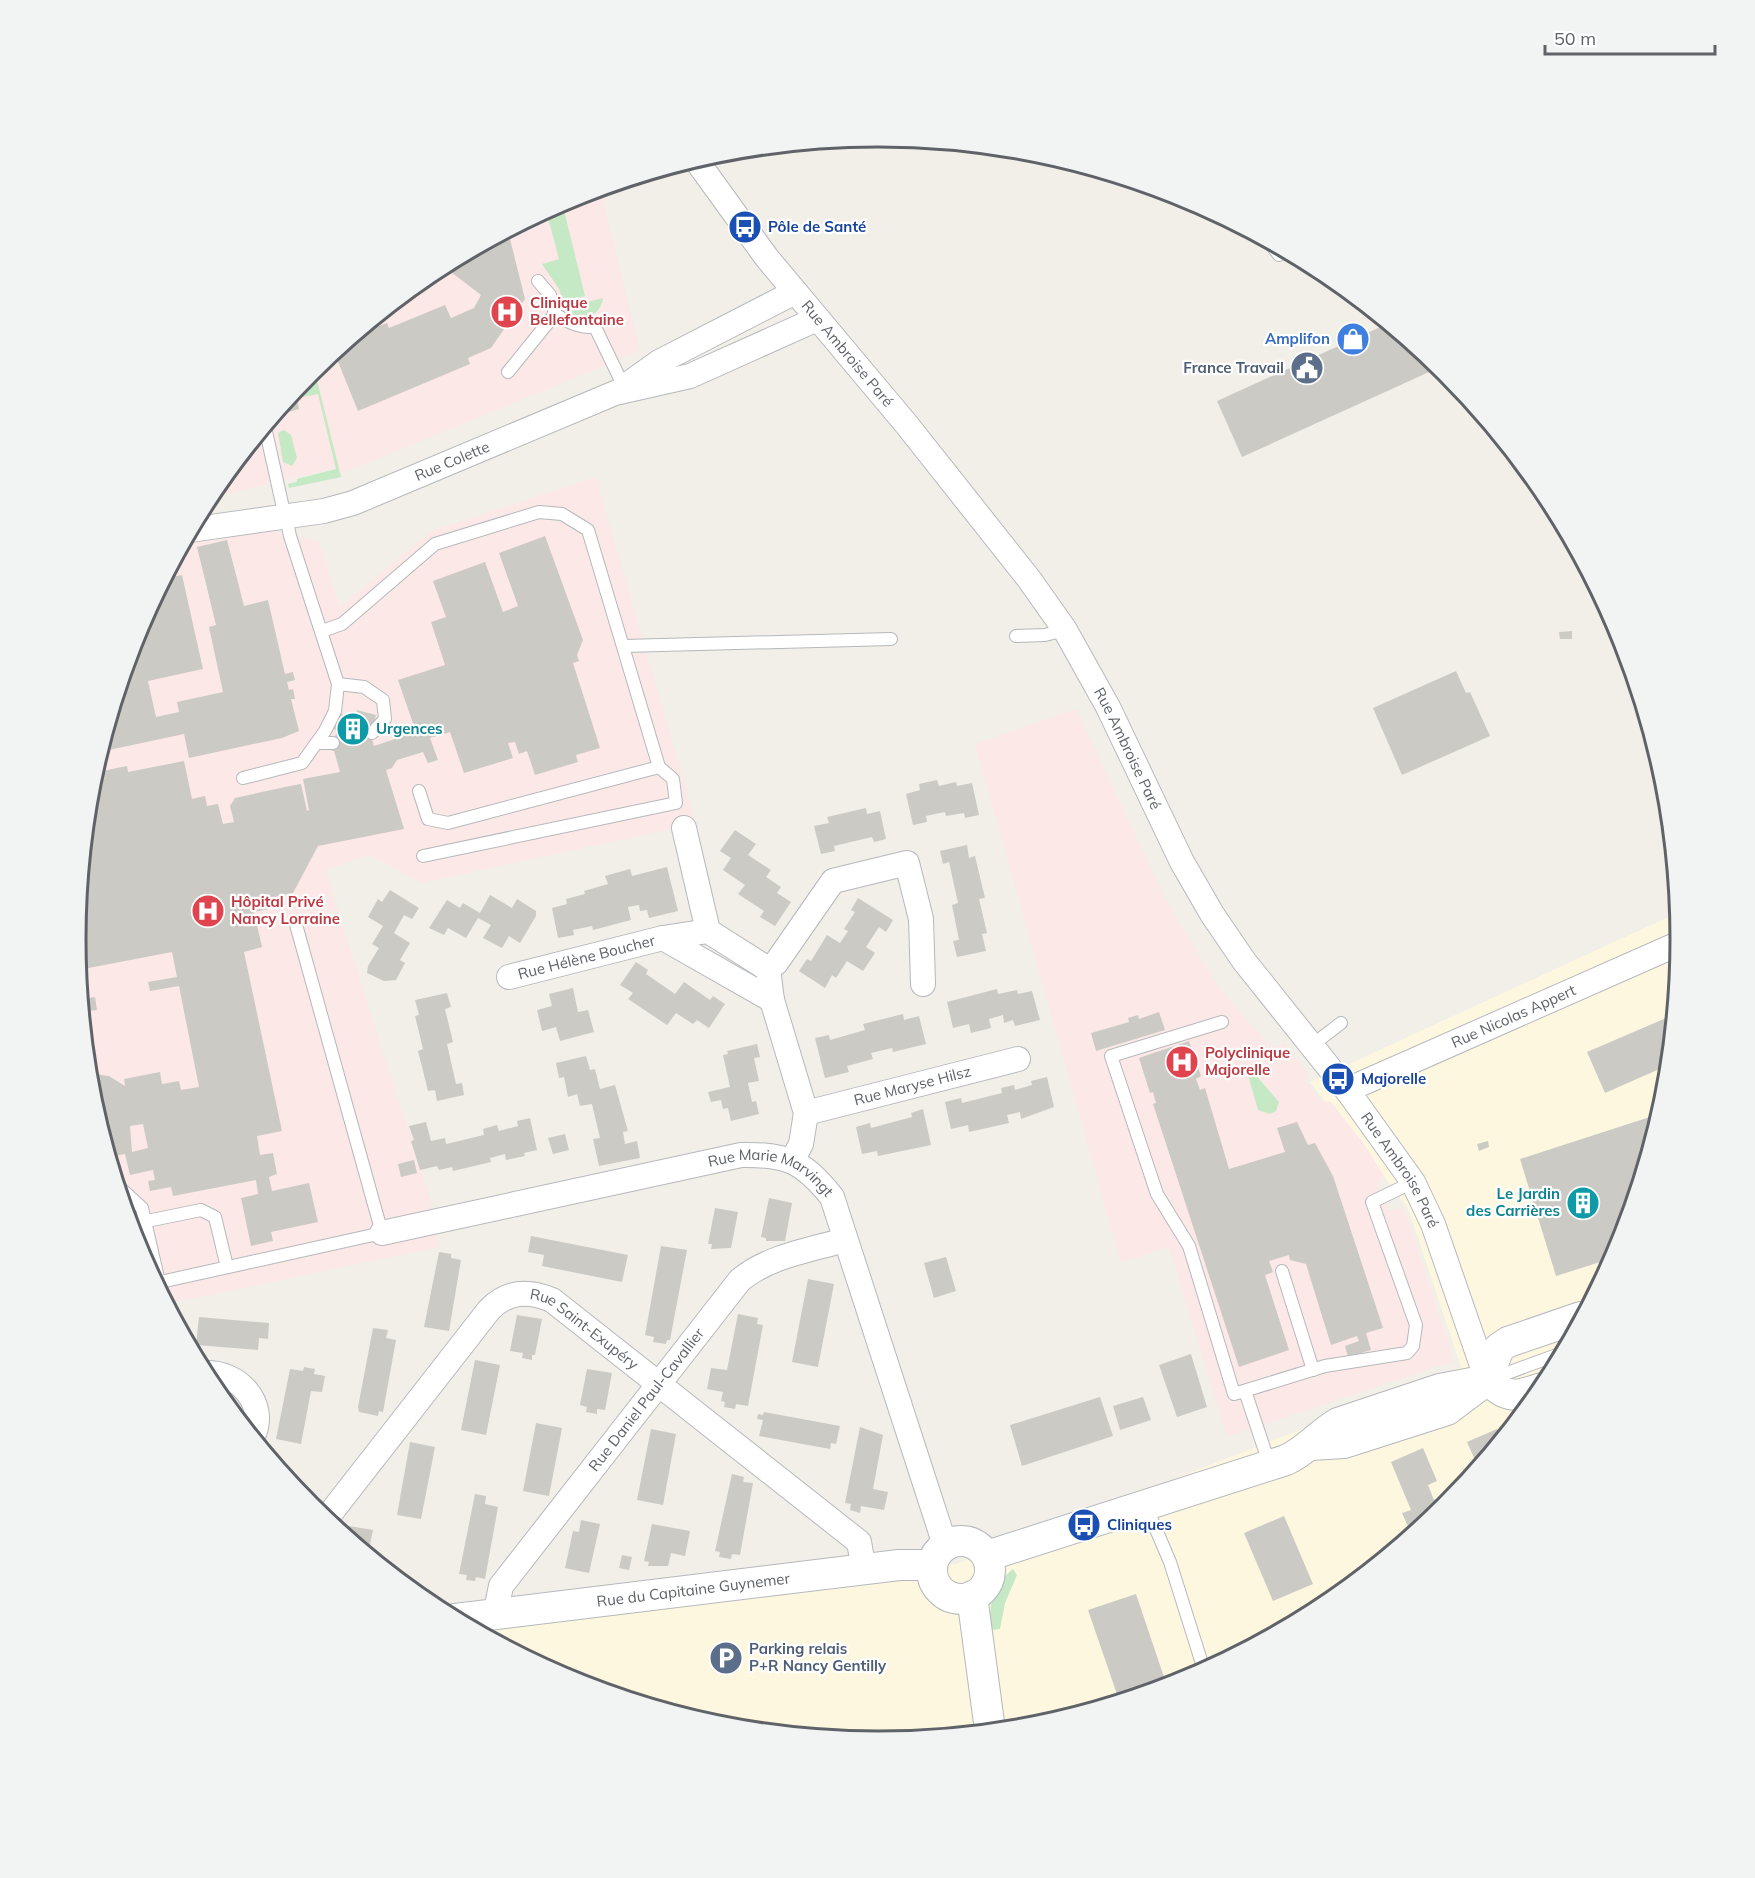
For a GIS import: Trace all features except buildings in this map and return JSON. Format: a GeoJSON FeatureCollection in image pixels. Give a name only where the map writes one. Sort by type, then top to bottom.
{"type":"FeatureCollection","features":[{"type":"Feature","properties":{"kind":"street","name":"Rue Ambroise Paré"},"geometry":{"type":"LineString","coordinates":[[701,167],[795,292],[914,434],[1029,579],[1065,630],[1108,707],[1182,862],[1212,914],[1244,961],[1347,1090],[1413,1182],[1433,1224],[1487,1380]]}},
{"type":"Feature","properties":{"kind":"street","name":"Rue Colette"},"geometry":{"type":"LineString","coordinates":[[201,529],[285,517],[353,503],[619,390],[660,362],[795,292]]}},
{"type":"Feature","properties":{"kind":"street","name":"Rue Colette"},"geometry":{"type":"LineString","coordinates":[[619,390],[690,376],[817,319]]}},
{"type":"Feature","properties":{"kind":"street"},"geometry":{"type":"LineString","coordinates":[[684,828],[708,931],[768,969]]}},
{"type":"Feature","properties":{"kind":"street"},"geometry":{"type":"LineString","coordinates":[[768,969],[776,963],[833,881],[908,862],[921,919],[923,984]]}},
{"type":"Feature","properties":{"kind":"street","name":"Rue Hélène Boucher"},"geometry":{"type":"LineString","coordinates":[[509,977],[663,938],[708,931]]}},
{"type":"Feature","properties":{"kind":"street","name":"Rue Hélène Boucher"},"geometry":{"type":"LineString","coordinates":[[663,938],[772,1000]]}},
{"type":"Feature","properties":{"kind":"street","name":"Rue Nicolas Appert"},"geometry":{"type":"LineString","coordinates":[[1347,1090],[1670,948]]}},
{"type":"Feature","properties":{"kind":"street"},"geometry":{"type":"LineString","coordinates":[[768,969],[772,1000],[806,1113],[801,1144],[792,1161]]}},
{"type":"Feature","properties":{"kind":"street","name":"Rue Maryse Hilsz"},"geometry":{"type":"LineString","coordinates":[[806,1113],[1018,1059]]}},
{"type":"Feature","properties":{"kind":"street","name":"Rue Marie Marvingt"},"geometry":{"type":"LineString","coordinates":[[382,1233],[741,1155],[765,1155],[792,1161],[812,1172],[832,1197],[938,1555]]}},
{"type":"Feature","properties":{"kind":"street","name":"Rue Daniel Paul-Cavallier"},"geometry":{"type":"LineString","coordinates":[[495,1615],[501,1586],[740,1280],[755,1268],[845,1240]]}},
{"type":"Feature","properties":{"kind":"street","name":"Rue Saint-Exupéry"},"geometry":{"type":"LineString","coordinates":[[331,1512],[489,1310],[498,1301],[510,1296],[522,1293],[537,1294],[552,1300],[860,1542],[864,1570]]}},
{"type":"Feature","properties":{"kind":"street"},"geometry":{"type":"LineString","coordinates":[[1487,1380],[1500,1348],[1508,1342],[1571,1320]]}},
{"type":"Feature","properties":{"kind":"street"},"geometry":{"type":"LineString","coordinates":[[215,1372],[234,1379],[254,1400],[258,1416],[255,1428]]}},
{"type":"Feature","properties":{"kind":"street"},"geometry":{"type":"LineString","coordinates":[[1487,1380],[1503,1394],[1520,1396],[1525,1394]]}},
{"type":"Feature","properties":{"kind":"street"},"geometry":{"type":"LineString","coordinates":[[987,1556],[1270,1466],[1298,1455],[1325,1430],[1338,1423],[1440,1389],[1487,1380]]}},
{"type":"Feature","properties":{"kind":"street"},"geometry":{"type":"LineString","coordinates":[[963,1540],[973,1543],[987,1556],[990,1569],[988,1581],[980,1592],[972,1596],[954,1599],[941,1592],[933,1580],[938,1555],[963,1540]]}},
{"type":"Feature","properties":{"kind":"street","name":"Rue du Capitaine Guynemer"},"geometry":{"type":"LineString","coordinates":[[469,1618],[864,1570],[899,1565],[938,1555]]}},
{"type":"Feature","properties":{"kind":"street"},"geometry":{"type":"LineString","coordinates":[[972,1596],[989,1723]]}},
{"type":"Feature","properties":{"kind":"lane"},"geometry":{"type":"LineString","coordinates":[[538,281],[550,295],[555,314],[569,323],[595,327],[619,390]]}},
{"type":"Feature","properties":{"kind":"lane"},"geometry":{"type":"LineString","coordinates":[[508,372],[555,314]]}},
{"type":"Feature","properties":{"kind":"lane"},"geometry":{"type":"LineString","coordinates":[[243,778],[302,763],[318,743],[335,711],[338,684],[285,517],[267,435]]}},
{"type":"Feature","properties":{"kind":"lane"},"geometry":{"type":"LineString","coordinates":[[322,631],[342,624],[435,544],[539,512],[562,514],[588,530],[659,767],[673,779],[676,803],[423,856]]}},
{"type":"Feature","properties":{"kind":"lane"},"geometry":{"type":"LineString","coordinates":[[1016,636],[1045,635],[1065,630]]}},
{"type":"Feature","properties":{"kind":"lane"},"geometry":{"type":"LineString","coordinates":[[624,646],[891,639]]}},
{"type":"Feature","properties":{"kind":"lane"},"geometry":{"type":"LineString","coordinates":[[338,684],[364,687],[383,700],[385,719],[372,733]]}},
{"type":"Feature","properties":{"kind":"lane"},"geometry":{"type":"LineString","coordinates":[[318,743],[333,743]]}},
{"type":"Feature","properties":{"kind":"lane"},"geometry":{"type":"LineString","coordinates":[[419,791],[428,819],[448,823],[659,767]]}},
{"type":"Feature","properties":{"kind":"lane"},"geometry":{"type":"LineString","coordinates":[[163,1281],[382,1233],[295,921]]}},
{"type":"Feature","properties":{"kind":"lane"},"geometry":{"type":"LineString","coordinates":[[1222,1022],[1111,1056],[1157,1194],[1189,1246],[1234,1394],[1313,1370],[1407,1353],[1413,1346],[1416,1325],[1372,1202],[1413,1182]]}},
{"type":"Feature","properties":{"kind":"lane"},"geometry":{"type":"LineString","coordinates":[[1311,1046],[1341,1023]]}},
{"type":"Feature","properties":{"kind":"lane"},"geometry":{"type":"LineString","coordinates":[[128,1194],[137,1201],[147,1221],[153,1258]]}},
{"type":"Feature","properties":{"kind":"lane"},"geometry":{"type":"LineString","coordinates":[[147,1221],[201,1210],[208,1211],[215,1216],[227,1267]]}},
{"type":"Feature","properties":{"kind":"lane"},"geometry":{"type":"LineString","coordinates":[[1282,1271],[1313,1370]]}},
{"type":"Feature","properties":{"kind":"lane"},"geometry":{"type":"LineString","coordinates":[[1487,1380],[1549,1358]]}},
{"type":"Feature","properties":{"kind":"lane"},"geometry":{"type":"LineString","coordinates":[[1245,1391],[1270,1466]]}},
{"type":"Feature","properties":{"kind":"lane"},"geometry":{"type":"LineString","coordinates":[[1146,1506],[1170,1562],[1201,1661]]}},
{"type":"Feature","properties":{"kind":"shaded area","name":"Clinique Bellefontaine"},"geometry":{"type":"Polygon","coordinates":[[[602,197],[640,351],[341,474],[338,467],[222,495],[249,457],[317,379],[395,311],[437,280],[482,253],[527,229],[602,197]]]}},
{"type":"Feature","properties":{"kind":"shaded area","name":"Hôpital Privé Nancy Lorraine"},"geometry":{"type":"Polygon","coordinates":[[[596,477],[696,824],[421,883],[370,855],[325,870],[431,1202],[440,1247],[174,1302],[146,1242],[112,1144],[92,1042],[87,991],[87,887],[92,836],[112,734],[128,684],[167,589],[194,540],[266,530],[319,541],[340,607],[432,531],[596,477]]]}},
{"type":"Feature","properties":{"kind":"shaded area","name":"Polyclinique Majorelle"},"geometry":{"type":"Polygon","coordinates":[[[1076,709],[1165,898],[1219,988],[1271,1047],[1285,1044],[1310,1077],[1305,1081],[1321,1101],[1331,1102],[1364,1144],[1384,1176],[1377,1184],[1389,1210],[1403,1208],[1454,1361],[1227,1437],[1169,1247],[1121,1263],[975,744],[1076,709]]]}},
{"type":"Feature","properties":{"kind":"shaded area"},"geometry":{"type":"Polygon","coordinates":[[[1669,917],[1668,991],[1663,1042],[1654,1094],[1643,1144],[1627,1194],[1588,1289],[1536,1379],[1473,1461],[1438,1499],[1400,1534],[1318,1598],[1228,1649],[1181,1671],[1132,1689],[1032,1716],[981,1724],[878,1731],[774,1724],[723,1716],[673,1704],[574,1671],[527,1649],[462,1614],[956,1564],[1461,1367],[1408,1208],[1310,1082],[1669,917]]]}},
{"type":"Feature","properties":{"kind":"green space"},"geometry":{"type":"Polygon","coordinates":[[[564,212],[585,296],[563,301],[559,289],[542,264],[559,259],[548,219],[564,212]]]}},
{"type":"Feature","properties":{"kind":"green space"},"geometry":{"type":"Polygon","coordinates":[[[603,298],[598,311],[588,316],[576,316],[564,308],[603,298]]]}},
{"type":"Feature","properties":{"kind":"green space"},"geometry":{"type":"Polygon","coordinates":[[[317,379],[341,477],[289,488],[288,484],[297,482],[297,479],[336,469],[318,394],[303,397],[317,379]]]}},
{"type":"Feature","properties":{"kind":"green space"},"geometry":{"type":"Polygon","coordinates":[[[284,430],[291,435],[297,458],[292,466],[283,462],[278,433],[284,430]]]}},
{"type":"Feature","properties":{"kind":"green space"},"geometry":{"type":"Polygon","coordinates":[[[1254,1073],[1279,1102],[1276,1111],[1270,1114],[1258,1110],[1248,1075],[1254,1073]]]}},
{"type":"Feature","properties":{"kind":"green space"},"geometry":{"type":"Polygon","coordinates":[[[1013,1569],[1017,1575],[1005,1603],[1000,1629],[991,1630],[990,1613],[993,1597],[1006,1575],[1013,1569]]]}},
{"type":"Feature","properties":{"kind":"place","name":"Pôle de Santé"},"geometry":{"type":"Point","coordinates":[745,227]}},
{"type":"Feature","properties":{"kind":"place","name":"Clinique Bellefontaine"},"geometry":{"type":"Point","coordinates":[507,312]}},
{"type":"Feature","properties":{"kind":"place","name":"Amplifon"},"geometry":{"type":"Point","coordinates":[1353,339]}},
{"type":"Feature","properties":{"kind":"place","name":"France Travail"},"geometry":{"type":"Point","coordinates":[1307,368]}},
{"type":"Feature","properties":{"kind":"place","name":"Urgences"},"geometry":{"type":"Point","coordinates":[353,729]}},
{"type":"Feature","properties":{"kind":"place","name":"Hôpital Privé Nancy Lorraine"},"geometry":{"type":"Point","coordinates":[208,911]}},
{"type":"Feature","properties":{"kind":"place","name":"Polyclinique Majorelle"},"geometry":{"type":"Point","coordinates":[1182,1062]}},
{"type":"Feature","properties":{"kind":"place","name":"Majorelle"},"geometry":{"type":"Point","coordinates":[1338,1079]}},
{"type":"Feature","properties":{"kind":"place","name":"Le Jardin des Carrières"},"geometry":{"type":"Point","coordinates":[1583,1203]}},
{"type":"Feature","properties":{"kind":"place","name":"Cliniques"},"geometry":{"type":"Point","coordinates":[1084,1525]}},
{"type":"Feature","properties":{"kind":"place","name":"Parking relais P+R Nancy Gentilly"},"geometry":{"type":"Point","coordinates":[726,1658]}}]}
